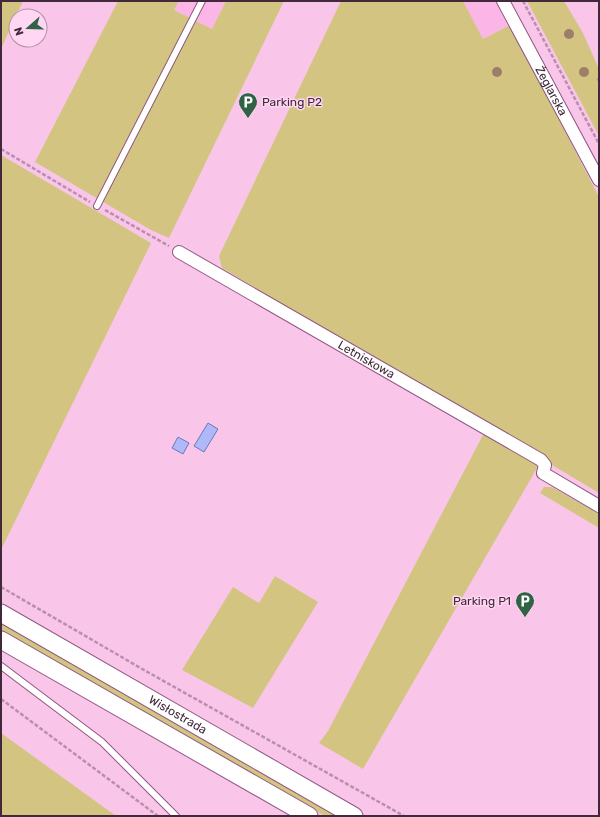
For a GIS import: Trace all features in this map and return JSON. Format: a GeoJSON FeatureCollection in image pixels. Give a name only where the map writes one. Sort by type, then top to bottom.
{"type":"FeatureCollection","features":[{"type":"Feature","properties":{"kind":"main road","name":"Wisłostrada"},"geometry":{"type":"LineString","coordinates":[[1,613],[354,816]]}},
{"type":"Feature","properties":{"kind":"main road","name":"Wisłostrada"},"geometry":{"type":"LineString","coordinates":[[1,640],[309,816]]}},
{"type":"Feature","properties":{"kind":"street","name":"Żeglarska"},"geometry":{"type":"LineString","coordinates":[[503,1],[599,180]]}},
{"type":"Feature","properties":{"kind":"street","name":"Letniskowa"},"geometry":{"type":"LineString","coordinates":[[180,252],[541,460],[545,465],[543,473],[599,506]]}},
{"type":"Feature","properties":{"kind":"lane"},"geometry":{"type":"LineString","coordinates":[[97,206],[202,1]]}},
{"type":"Feature","properties":{"kind":"lane"},"geometry":{"type":"LineString","coordinates":[[1,666],[102,742],[176,816]]}},
{"type":"Feature","properties":{"kind":"path"},"geometry":{"type":"LineString","coordinates":[[523,1],[599,144]]}},
{"type":"Feature","properties":{"kind":"path"},"geometry":{"type":"LineString","coordinates":[[1,587],[404,816]]}},
{"type":"Feature","properties":{"kind":"path"},"geometry":{"type":"LineString","coordinates":[[1,699],[158,816]]}},
{"type":"Feature","properties":{"kind":"shaded area"},"geometry":{"type":"Polygon","coordinates":[[[1,1],[23,1],[20,8],[8,8],[8,34],[1,49],[1,1]]]}},
{"type":"Feature","properties":{"kind":"shaded area"},"geometry":{"type":"Polygon","coordinates":[[[118,1],[179,1],[174,10],[212,29],[226,1],[284,1],[169,238],[151,230],[35,162],[118,1]]]}},
{"type":"Feature","properties":{"kind":"shaded area"},"geometry":{"type":"Polygon","coordinates":[[[179,1],[226,1],[212,29],[174,10],[179,1]]]}},
{"type":"Feature","properties":{"kind":"shaded area"},"geometry":{"type":"Polygon","coordinates":[[[341,1],[463,1],[483,39],[510,25],[599,197],[599,493],[222,268],[219,256],[341,1]]]}},
{"type":"Feature","properties":{"kind":"shaded area"},"geometry":{"type":"Polygon","coordinates":[[[463,1],[497,1],[510,25],[483,39],[463,1]]]}},
{"type":"Feature","properties":{"kind":"shaded area"},"geometry":{"type":"Polygon","coordinates":[[[527,1],[564,1],[583,33],[599,69],[599,136],[527,1]]]}},
{"type":"Feature","properties":{"kind":"shaded area"},"geometry":{"type":"Polygon","coordinates":[[[1,155],[151,243],[1,550],[1,155]]]}},
{"type":"Feature","properties":{"kind":"shaded area"},"geometry":{"type":"Polygon","coordinates":[[[484,433],[540,463],[363,769],[319,743],[328,731],[484,433]]]}},
{"type":"Feature","properties":{"kind":"shaded area"},"geometry":{"type":"Polygon","coordinates":[[[544,487],[552,487],[599,514],[599,528],[540,493],[544,487]]]}},
{"type":"Feature","properties":{"kind":"shaded area"},"geometry":{"type":"Polygon","coordinates":[[[275,576],[318,602],[253,708],[182,670],[233,587],[259,603],[275,576]]]}},
{"type":"Feature","properties":{"kind":"shaded area"},"geometry":{"type":"Polygon","coordinates":[[[1,622],[338,816],[325,816],[40,653],[1,630],[1,622]]]}},
{"type":"Feature","properties":{"kind":"shaded area"},"geometry":{"type":"Polygon","coordinates":[[[1,733],[116,816],[1,816],[1,733]]]}},
{"type":"Feature","properties":{"kind":"building"},"geometry":{"type":"Polygon","coordinates":[[[208,423],[218,429],[204,452],[194,446],[208,423]]]}},
{"type":"Feature","properties":{"kind":"building"},"geometry":{"type":"Polygon","coordinates":[[[178,437],[189,443],[183,454],[172,448],[178,437]]]}},
{"type":"Feature","properties":{"kind":"place","name":"Parking P2"},"geometry":{"type":"Point","coordinates":[248,119]}},
{"type":"Feature","properties":{"kind":"place","name":"Parking P1"},"geometry":{"type":"Point","coordinates":[525,618]}}]}
